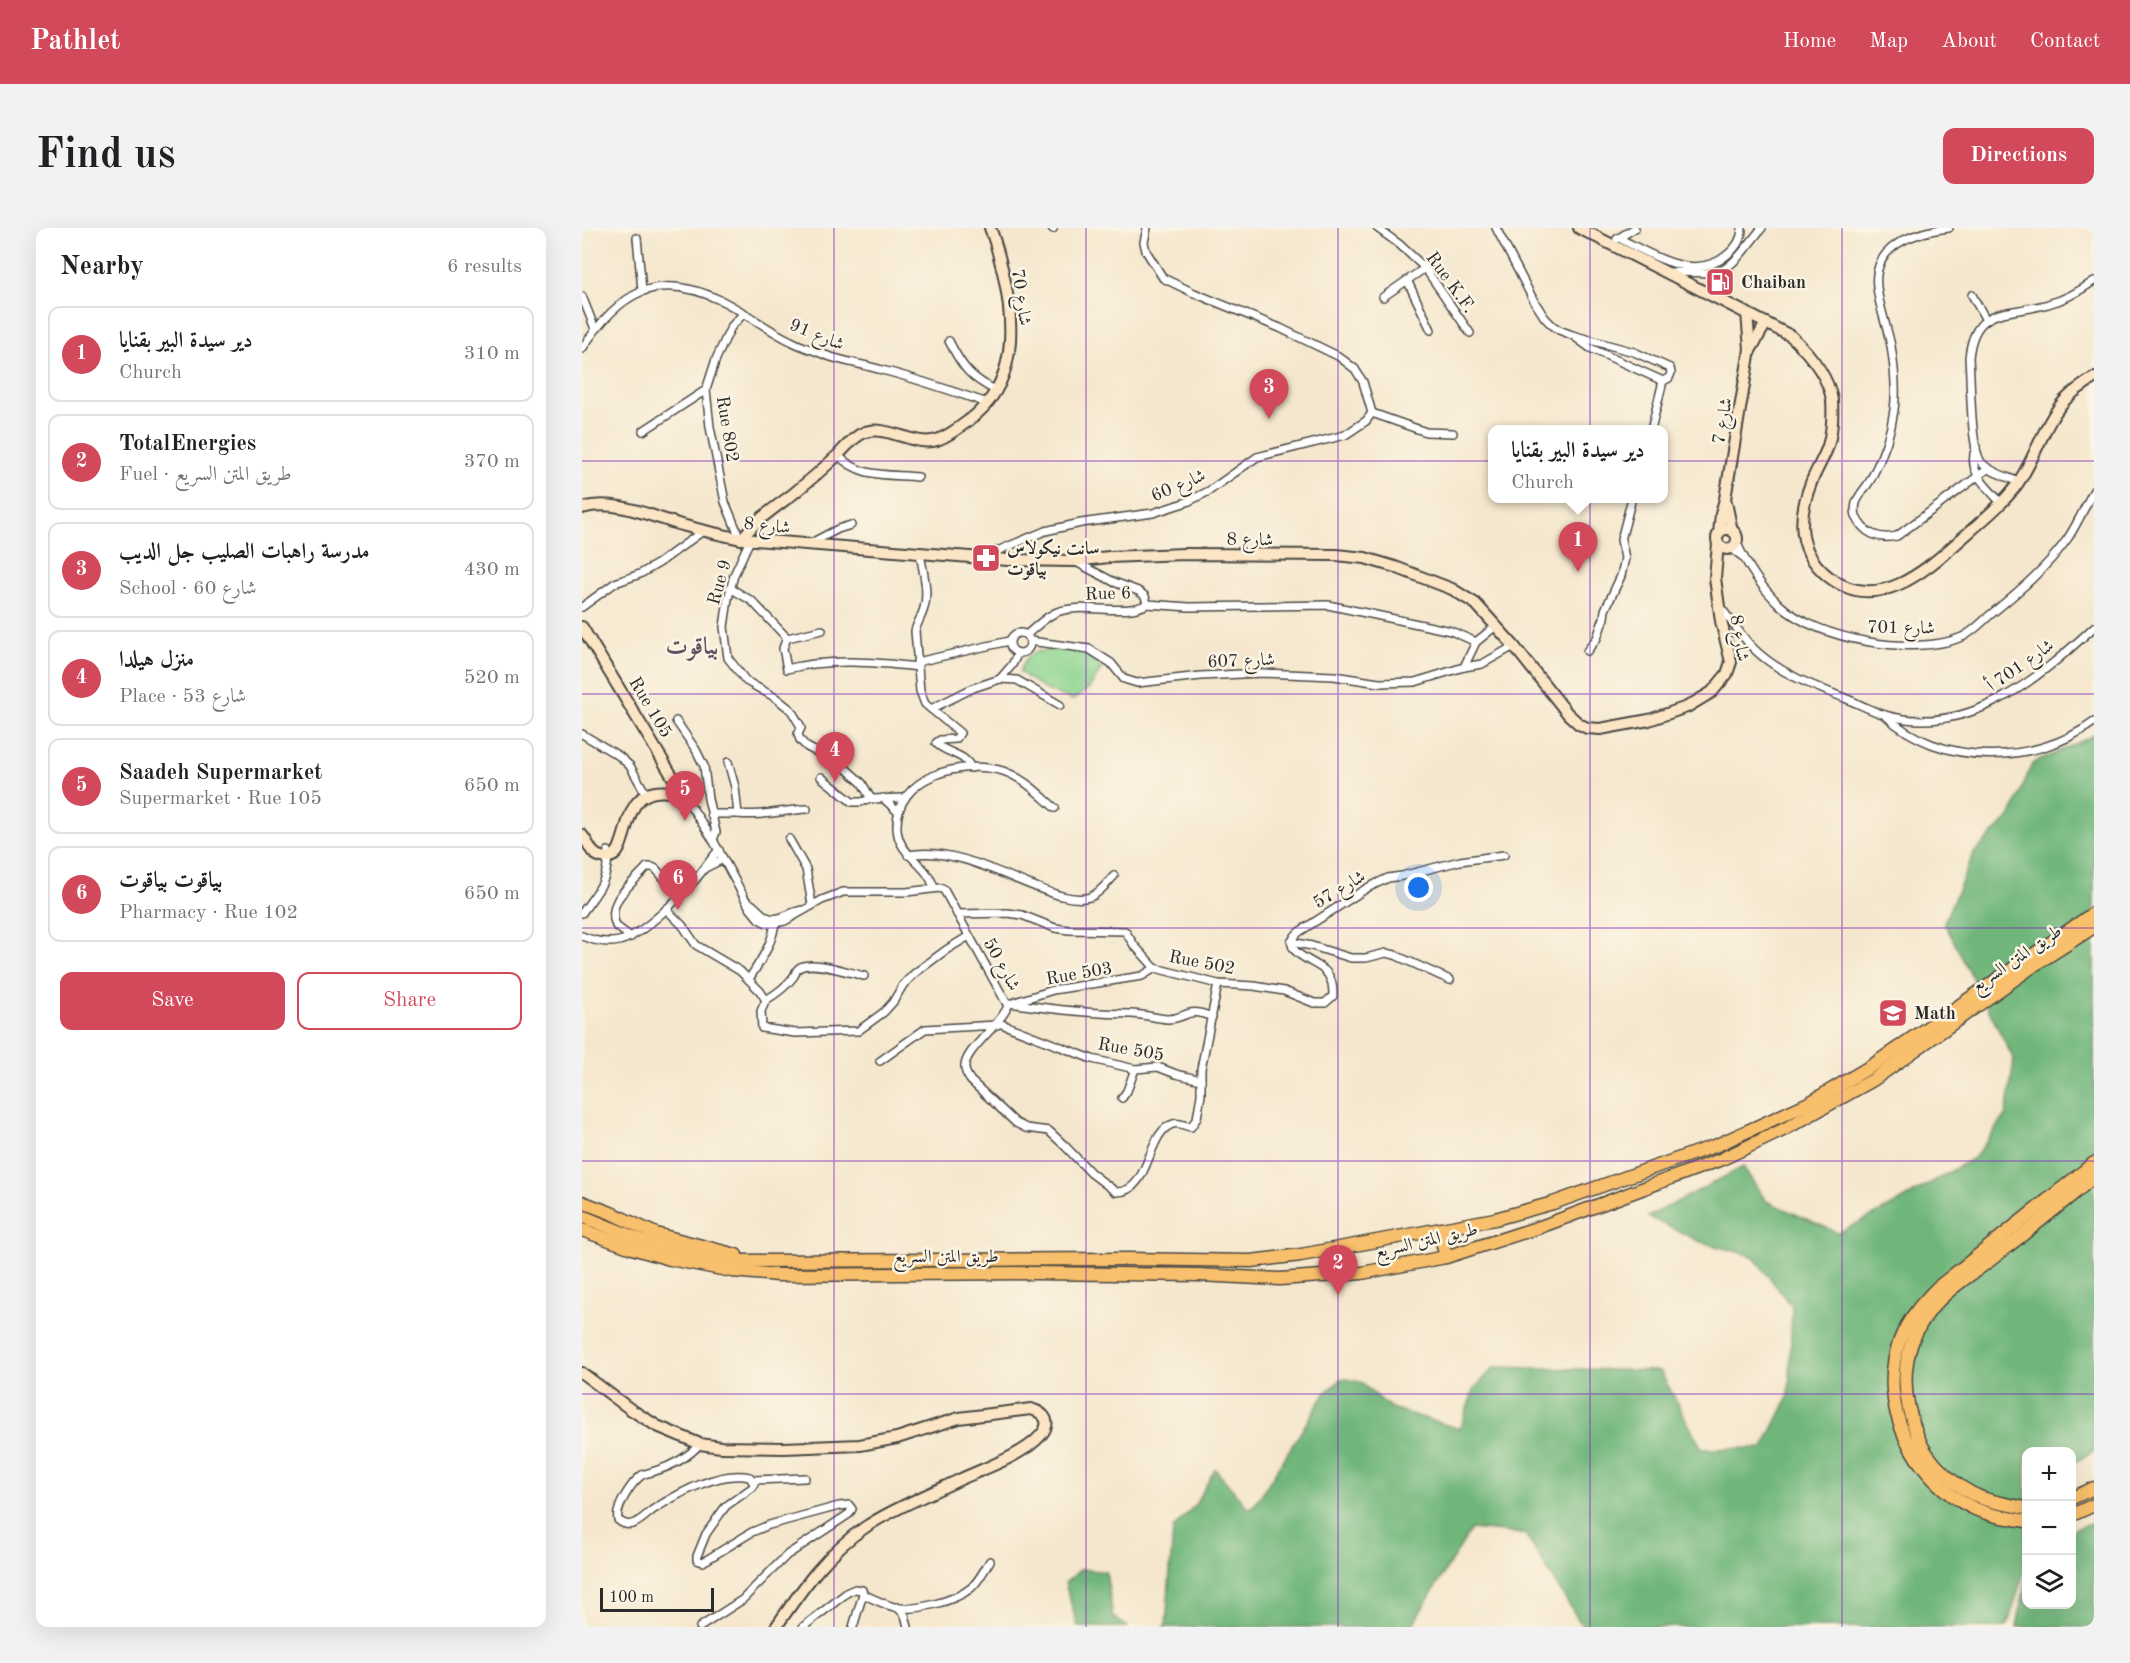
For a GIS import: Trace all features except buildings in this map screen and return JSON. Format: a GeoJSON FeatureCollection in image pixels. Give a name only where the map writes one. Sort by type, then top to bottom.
{"type":"FeatureCollection","features":[{"type":"Feature","properties":{"kind":"highway","name":"طريق المتن السريع"},"geometry":{"type":"LineString","coordinates":[[582,1216],[643,1241],[681,1252],[714,1258],[757,1261],[1129,1259],[1251,1261],[1276,1259],[1495,1219],[1553,1203],[1717,1145],[1783,1116],[1873,1065],[2028,956],[2094,913]]}},
{"type":"Feature","properties":{"kind":"highway","name":"طريق المتن السريع"},"geometry":{"type":"LineString","coordinates":[[582,1230],[670,1260],[732,1271],[778,1275],[1034,1273],[1280,1278],[1362,1273],[1446,1257],[1540,1227],[1722,1159],[1785,1129],[1873,1080],[2033,966],[2094,927]]}},
{"type":"Feature","properties":{"kind":"highway"},"geometry":{"type":"LineString","coordinates":[[2022,1507],[1981,1498],[1956,1484],[1922,1448],[1907,1407],[1906,1364],[1910,1345],[1932,1308],[2094,1163]]}},
{"type":"Feature","properties":{"kind":"highway"},"geometry":{"type":"LineString","coordinates":[[2022,1520],[2000,1517],[1974,1508],[1940,1486],[1914,1455],[1902,1432],[1894,1393],[1892,1374],[1895,1359],[1900,1339],[1909,1322],[1919,1307],[1937,1288],[1994,1251],[2094,1177]]}},
{"type":"Feature","properties":{"kind":"highway"},"geometry":{"type":"LineString","coordinates":[[582,1202],[656,1234],[716,1248],[757,1261]]}},
{"type":"Feature","properties":{"kind":"highway"},"geometry":{"type":"LineString","coordinates":[[1439,1230],[1446,1257]]}},
{"type":"Feature","properties":{"kind":"highway"},"geometry":{"type":"LineString","coordinates":[[2076,1496],[2094,1488]]}},
{"type":"Feature","properties":{"kind":"highway"},"geometry":{"type":"LineString","coordinates":[[2076,1513],[2094,1505]]}},
{"type":"Feature","properties":{"kind":"street","name":"شارع 70"},"geometry":{"type":"LineString","coordinates":[[743,539],[753,526],[859,435],[870,431],[926,441],[938,440],[973,417],[997,391],[1007,364],[1011,324],[1009,300],[990,228]]}},
{"type":"Feature","properties":{"kind":"street","name":"Rue K.F."},"geometry":{"type":"LineString","coordinates":[[1377,228],[1425,268],[1470,333]]}},
{"type":"Feature","properties":{"kind":"street"},"geometry":{"type":"LineString","coordinates":[[1496,228],[1545,318],[1559,330],[1634,352],[1670,368],[1669,378],[1663,381],[1652,425]]}},
{"type":"Feature","properties":{"kind":"street"},"geometry":{"type":"LineString","coordinates":[[1614,241],[1635,228]]}},
{"type":"Feature","properties":{"kind":"street"},"geometry":{"type":"LineString","coordinates":[[1586,229],[1673,264],[1707,265],[1721,260],[1736,247],[1743,228]]}},
{"type":"Feature","properties":{"kind":"street"},"geometry":{"type":"LineString","coordinates":[[1663,273],[1717,273],[1724,270],[1741,254],[1762,228]]}},
{"type":"Feature","properties":{"kind":"street"},"geometry":{"type":"LineString","coordinates":[[1949,228],[1924,232],[1907,238],[1884,255],[1878,267],[1877,286],[1891,346],[1895,405],[1878,465],[1857,501],[1856,515],[1864,528],[1872,535],[1888,538],[1897,536],[1989,468]]}},
{"type":"Feature","properties":{"kind":"street"},"geometry":{"type":"LineString","coordinates":[[1144,230],[1146,251],[1163,278],[1204,298],[1309,341],[1346,362],[1355,369],[1363,382],[1372,413],[1426,432],[1453,433]]}},
{"type":"Feature","properties":{"kind":"street"},"geometry":{"type":"LineString","coordinates":[[637,238],[642,290]]}},
{"type":"Feature","properties":{"kind":"street"},"geometry":{"type":"LineString","coordinates":[[1614,241],[1663,273],[1791,336],[1806,351],[1826,381],[1832,399],[1832,424],[1828,447],[1810,484],[1803,508],[1803,534],[1806,549],[1813,562],[1840,585],[1854,590],[1871,591],[1904,584],[1940,557],[2002,504],[2019,482],[2054,414],[2066,400],[2094,378]]}},
{"type":"Feature","properties":{"kind":"street"},"geometry":{"type":"LineString","coordinates":[[1383,297],[1408,282],[1425,268]]}},
{"type":"Feature","properties":{"kind":"street"},"geometry":{"type":"LineString","coordinates":[[2019,482],[1989,468],[1981,461],[1976,447],[1969,358],[1975,331],[1986,320],[2003,313],[2048,305],[2094,281]]}},
{"type":"Feature","properties":{"kind":"street"},"geometry":{"type":"LineString","coordinates":[[1408,282],[1431,330]]}},
{"type":"Feature","properties":{"kind":"street","name":"شارع 91"},"geometry":{"type":"LineString","coordinates":[[582,349],[595,329],[627,297],[642,290],[657,287],[684,288],[710,296],[744,313],[790,341],[839,360],[923,381],[987,403]]}},
{"type":"Feature","properties":{"kind":"street"},"geometry":{"type":"LineString","coordinates":[[1972,294],[1986,320]]}},
{"type":"Feature","properties":{"kind":"street"},"geometry":{"type":"LineString","coordinates":[[582,296],[595,329]]}},
{"type":"Feature","properties":{"kind":"street","name":"Rue 802"},"geometry":{"type":"LineString","coordinates":[[731,327],[732,307]]}},
{"type":"Feature","properties":{"kind":"street","name":"Rue 802"},"geometry":{"type":"LineString","coordinates":[[743,539],[737,531],[725,502],[710,427],[706,390],[716,358],[731,327],[744,313]]}},
{"type":"Feature","properties":{"kind":"street"},"geometry":{"type":"LineString","coordinates":[[1747,313],[1750,350]]}},
{"type":"Feature","properties":{"kind":"street"},"geometry":{"type":"LineString","coordinates":[[1750,350],[1766,323]]}},
{"type":"Feature","properties":{"kind":"street"},"geometry":{"type":"LineString","coordinates":[[1572,335],[1590,348],[1663,381]]}},
{"type":"Feature","properties":{"kind":"street"},"geometry":{"type":"LineString","coordinates":[[949,341],[959,362],[971,376],[997,391]]}},
{"type":"Feature","properties":{"kind":"street","name":"شارع 7"},"geometry":{"type":"LineString","coordinates":[[1725,499],[1731,531],[1735,533],[1728,546],[1717,540],[1750,350]]}},
{"type":"Feature","properties":{"kind":"street"},"geometry":{"type":"LineString","coordinates":[[643,431],[706,390]]}},
{"type":"Feature","properties":{"kind":"street","name":"شارع 60"},"geometry":{"type":"LineString","coordinates":[[982,558],[1046,531],[1081,523],[1153,513],[1187,502],[1209,491],[1257,457],[1345,435],[1366,421],[1372,413]]}},
{"type":"Feature","properties":{"kind":"street"},"geometry":{"type":"LineString","coordinates":[[1976,447],[1972,461],[1977,476],[2002,504]]}},
{"type":"Feature","properties":{"kind":"street"},"geometry":{"type":"LineString","coordinates":[[838,455],[846,463],[862,472],[918,477]]}},
{"type":"Feature","properties":{"kind":"street","name":"شارع 701"},"geometry":{"type":"LineString","coordinates":[[1728,546],[1743,557],[1781,606],[1809,623],[1860,642],[1883,645],[1938,644],[1963,637],[2020,590],[2068,538],[2094,490]]}},
{"type":"Feature","properties":{"kind":"street"},"geometry":{"type":"LineString","coordinates":[[1587,651],[1597,638],[1605,610],[1621,576],[1625,558],[1621,540],[1631,503]]}},
{"type":"Feature","properties":{"kind":"street","name":"شارع 8"},"geometry":{"type":"LineString","coordinates":[[582,508],[594,505],[622,507],[703,531],[743,539],[982,558],[1074,561],[1184,554],[1357,557],[1395,567],[1452,589],[1476,604],[1497,625],[1568,714],[1587,728],[1600,729],[1649,720],[1687,707],[1712,692],[1723,681],[1731,662],[1718,605],[1716,561],[1728,546]]}},
{"type":"Feature","properties":{"kind":"street"},"geometry":{"type":"LineString","coordinates":[[807,545],[851,525]]}},
{"type":"Feature","properties":{"kind":"street"},"geometry":{"type":"LineString","coordinates":[[582,607],[615,583],[640,574],[659,563],[703,531]]}},
{"type":"Feature","properties":{"kind":"street"},"geometry":{"type":"LineString","coordinates":[[1719,532],[1731,531]]}},
{"type":"Feature","properties":{"kind":"street","name":"Rue 9"},"geometry":{"type":"LineString","coordinates":[[743,539],[730,588],[724,627],[728,658],[746,681],[776,698],[791,710],[800,725],[799,737],[807,747],[843,766],[862,783],[871,799]]}},
{"type":"Feature","properties":{"kind":"street"},"geometry":{"type":"LineString","coordinates":[[920,554],[927,592],[924,611],[917,622],[915,632],[921,691],[926,704],[960,733],[956,739],[940,740],[936,743],[966,760],[971,768]]}},
{"type":"Feature","properties":{"kind":"street","name":"Rue 6"},"geometry":{"type":"LineString","coordinates":[[1028,638],[1056,612],[1069,609],[1135,608],[1147,604],[1146,596],[1138,591],[1114,582],[1074,561]]}},
{"type":"Feature","properties":{"kind":"street"},"geometry":{"type":"LineString","coordinates":[[730,588],[752,601],[787,638]]}},
{"type":"Feature","properties":{"kind":"street"},"geometry":{"type":"LineString","coordinates":[[1147,604],[1189,607],[1328,605],[1451,631],[1476,642]]}},
{"type":"Feature","properties":{"kind":"street"},"geometry":{"type":"LineString","coordinates":[[1718,605],[1753,648],[1774,666],[1886,715],[1901,730],[1937,745],[1977,754],[2000,755],[2046,747],[2094,722]]}},
{"type":"Feature","properties":{"kind":"street"},"geometry":{"type":"LineString","coordinates":[[1464,667],[1476,642],[1497,625]]}},
{"type":"Feature","properties":{"kind":"street"},"geometry":{"type":"LineString","coordinates":[[582,627],[585,637]]}},
{"type":"Feature","properties":{"kind":"street","name":"شارع 701 أ"},"geometry":{"type":"LineString","coordinates":[[1886,715],[1932,720],[1961,716],[2009,695],[2059,658],[2094,627]]}},
{"type":"Feature","properties":{"kind":"street"},"geometry":{"type":"LineString","coordinates":[[787,638],[822,630]]}},
{"type":"Feature","properties":{"kind":"street"},"geometry":{"type":"LineString","coordinates":[[787,638],[783,648],[786,669],[805,664],[849,662],[917,664],[1009,641],[1016,633],[1028,638],[1026,651],[1018,653],[1013,651],[1009,641]]}},
{"type":"Feature","properties":{"kind":"street","name":"Rue 105"},"geometry":{"type":"LineString","coordinates":[[585,637],[683,794]]}},
{"type":"Feature","properties":{"kind":"street","name":"شارع 607"},"geometry":{"type":"LineString","coordinates":[[1028,638],[1089,649],[1111,663],[1124,679],[1137,683],[1201,676],[1262,673],[1334,676],[1393,683],[1415,682],[1490,661],[1514,646]]}},
{"type":"Feature","properties":{"kind":"street"},"geometry":{"type":"LineString","coordinates":[[999,679],[1012,665],[1018,653]]}},
{"type":"Feature","properties":{"kind":"street"},"geometry":{"type":"LineString","coordinates":[[1012,665],[1017,680]]}},
{"type":"Feature","properties":{"kind":"street"},"geometry":{"type":"LineString","coordinates":[[931,709],[973,688],[999,679],[1017,680],[1060,705]]}},
{"type":"Feature","properties":{"kind":"street"},"geometry":{"type":"LineString","coordinates":[[1913,735],[1912,729],[1916,719]]}},
{"type":"Feature","properties":{"kind":"street"},"geometry":{"type":"LineString","coordinates":[[676,721],[701,758],[716,832],[713,840]]}},
{"type":"Feature","properties":{"kind":"street"},"geometry":{"type":"LineString","coordinates":[[582,734],[619,756],[630,766],[646,794]]}},
{"type":"Feature","properties":{"kind":"street"},"geometry":{"type":"LineString","coordinates":[[728,762],[735,787],[738,814]]}},
{"type":"Feature","properties":{"kind":"street"},"geometry":{"type":"LineString","coordinates":[[1055,808],[1032,787],[1013,775],[993,769],[953,770],[921,782],[904,798],[898,812],[898,838],[908,855],[930,853],[958,857],[1054,894],[1091,897],[1114,876]]}},
{"type":"Feature","properties":{"kind":"street"},"geometry":{"type":"LineString","coordinates":[[821,777],[852,802],[904,798]]}},
{"type":"Feature","properties":{"kind":"street"},"geometry":{"type":"LineString","coordinates":[[582,913],[604,883],[608,872],[608,854],[621,842],[634,807],[646,794],[661,791],[683,794],[713,840],[748,902],[762,914],[776,921]]}},
{"type":"Feature","properties":{"kind":"street"},"geometry":{"type":"LineString","coordinates":[[883,798],[898,812]]}},
{"type":"Feature","properties":{"kind":"street"},"geometry":{"type":"LineString","coordinates":[[711,814],[751,816],[807,809]]}},
{"type":"Feature","properties":{"kind":"street"},"geometry":{"type":"LineString","coordinates":[[585,839],[608,854]]}},
{"type":"Feature","properties":{"kind":"street"},"geometry":{"type":"LineString","coordinates":[[789,839],[806,869],[812,905]]}},
{"type":"Feature","properties":{"kind":"street"},"geometry":{"type":"LineString","coordinates":[[582,936],[609,942],[631,937],[679,896],[718,850]]}},
{"type":"Feature","properties":{"kind":"street","name":"شارع 50"},"geometry":{"type":"LineString","coordinates":[[908,855],[927,872],[934,888],[947,892],[969,936],[1009,1005],[998,1024],[968,1055],[965,1068],[971,1081],[1006,1115],[1026,1128],[1049,1131],[1091,1173],[1116,1192],[1131,1187],[1146,1166],[1155,1144],[1167,1128],[1175,1123],[1194,1125],[1202,1095],[1201,1080]]}},
{"type":"Feature","properties":{"kind":"street","name":"شارع 57"},"geometry":{"type":"LineString","coordinates":[[1291,942],[1299,932],[1328,912],[1388,878],[1460,861],[1504,855]]}},
{"type":"Feature","properties":{"kind":"street"},"geometry":{"type":"LineString","coordinates":[[705,868],[723,859]]}},
{"type":"Feature","properties":{"kind":"street"},"geometry":{"type":"LineString","coordinates":[[631,937],[616,926],[614,912],[623,889],[639,878],[647,867],[656,869],[679,896]]}},
{"type":"Feature","properties":{"kind":"street"},"geometry":{"type":"LineString","coordinates":[[749,980],[766,950],[776,921],[797,910],[804,910],[843,892],[906,892],[934,888]]}},
{"type":"Feature","properties":{"kind":"street"},"geometry":{"type":"LineString","coordinates":[[666,909],[683,926],[696,945],[740,971],[766,1000]]}},
{"type":"Feature","properties":{"kind":"street","name":"Rue 502"},"geometry":{"type":"LineString","coordinates":[[957,914],[1008,913],[1022,915],[1062,929],[1091,932],[1125,931],[1134,945],[1155,968],[1218,984],[1271,988],[1293,994],[1314,1004],[1330,1001],[1334,996],[1333,984],[1324,970],[1295,951],[1291,942]]}},
{"type":"Feature","properties":{"kind":"street"},"geometry":{"type":"LineString","coordinates":[[864,976],[826,967],[803,966],[778,993],[766,1000],[761,1011],[762,1028],[795,1033],[858,1031],[884,1012],[903,985],[915,974],[969,936]]}},
{"type":"Feature","properties":{"kind":"street"},"geometry":{"type":"LineString","coordinates":[[1291,942],[1351,958],[1366,958],[1386,953],[1395,955],[1450,980]]}},
{"type":"Feature","properties":{"kind":"street","name":"Rue 503"},"geometry":{"type":"LineString","coordinates":[[1009,1005],[1053,990],[1142,976],[1155,968]]}},
{"type":"Feature","properties":{"kind":"street"},"geometry":{"type":"LineString","coordinates":[[1201,1080],[1201,1069],[1218,984]]}},
{"type":"Feature","properties":{"kind":"street"},"geometry":{"type":"LineString","coordinates":[[1009,1005],[1165,1018],[1176,1018],[1193,1012],[1212,1017]]}},
{"type":"Feature","properties":{"kind":"street"},"geometry":{"type":"LineString","coordinates":[[880,1060],[925,1029],[998,1024]]}},
{"type":"Feature","properties":{"kind":"street","name":"Rue 505"},"geometry":{"type":"LineString","coordinates":[[998,1024],[1092,1059],[1136,1069],[1158,1067],[1201,1080]]}},
{"type":"Feature","properties":{"kind":"street"},"geometry":{"type":"LineString","coordinates":[[1122,1098],[1136,1069]]}},
{"type":"Feature","properties":{"kind":"street"},"geometry":{"type":"LineString","coordinates":[[582,1373],[644,1419],[700,1444],[752,1449],[841,1447],[879,1443],[944,1422],[995,1412],[1031,1409],[1044,1416],[1046,1426],[1040,1436],[1015,1453],[866,1527],[824,1562],[776,1627]]}},
{"type":"Feature","properties":{"kind":"street"},"geometry":{"type":"LineString","coordinates":[[700,1444],[675,1463],[643,1474],[620,1505],[618,1520],[625,1524],[636,1523],[678,1495],[716,1479],[739,1475],[750,1477],[753,1480],[806,1478]]}},
{"type":"Feature","properties":{"kind":"street"},"geometry":{"type":"LineString","coordinates":[[700,1627],[742,1600],[787,1555],[852,1511],[851,1506],[845,1504],[769,1525],[752,1532],[706,1561],[699,1562],[698,1552],[713,1523],[726,1506],[753,1487],[753,1480]]}},
{"type":"Feature","properties":{"kind":"street"},"geometry":{"type":"LineString","coordinates":[[803,1627],[848,1592],[858,1589],[863,1594],[897,1607],[917,1607],[954,1598],[972,1587],[990,1561]]}},
{"type":"Feature","properties":{"kind":"street"},"geometry":{"type":"LineString","coordinates":[[853,1627],[863,1594]]}},
{"type":"Feature","properties":{"kind":"street"},"geometry":{"type":"LineString","coordinates":[[897,1607],[905,1615],[908,1627]]}},
{"type":"Feature","properties":{"kind":"green space"},"geometry":{"type":"Polygon","coordinates":[[[1066,649],[1083,651],[1102,668],[1089,688],[1073,700],[1044,689],[1020,672],[1031,654],[1066,649]]]}},
{"type":"Feature","properties":{"kind":"green space"},"geometry":{"type":"Polygon","coordinates":[[[2094,735],[2094,1451],[2076,1462],[2076,1447],[2022,1447],[2022,1578],[2007,1627],[1583,1627],[1525,1534],[1471,1529],[1411,1627],[1163,1627],[1166,1626],[1173,1529],[1195,1505],[1215,1469],[1249,1509],[1256,1503],[1326,1392],[1343,1378],[1360,1382],[1391,1408],[1460,1429],[1474,1389],[1495,1367],[1660,1371],[1702,1449],[1763,1448],[1789,1395],[1792,1307],[1753,1256],[1701,1242],[1648,1217],[1743,1167],[1766,1201],[1838,1233],[1892,1206],[1975,1157],[2006,1115],[2014,1060],[1944,922],[1974,853],[2011,816],[2032,764],[2094,735]]]}},
{"type":"Feature","properties":{"kind":"green space"},"geometry":{"type":"Polygon","coordinates":[[[2094,1523],[2094,1627],[2017,1627],[2022,1600],[2022,1609],[2076,1609],[2076,1529],[2094,1523]]]}},
{"type":"Feature","properties":{"kind":"green space"},"geometry":{"type":"Polygon","coordinates":[[[1081,1569],[1106,1572],[1113,1617],[1128,1627],[1078,1627],[1065,1583],[1081,1569]]]}},
{"type":"Feature","properties":{"kind":"place","name":"Chaiban"},"geometry":{"type":"Point","coordinates":[1720,282]}},
{"type":"Feature","properties":{"kind":"place","name":"مدرسة راهبات الصليب جل الديب"},"geometry":{"type":"Point","coordinates":[1269,419]}},
{"type":"Feature","properties":{"kind":"place","name":"سانت نيكولاس بياقوت"},"geometry":{"type":"Point","coordinates":[986,558]}},
{"type":"Feature","properties":{"kind":"place","name":"دير سيدة البير بقنايا"},"geometry":{"type":"Point","coordinates":[1578,572]}},
{"type":"Feature","properties":{"kind":"place","name":"منزل هيلدا"},"geometry":{"type":"Point","coordinates":[835,782]}},
{"type":"Feature","properties":{"kind":"place","name":"Saadeh Supermarket"},"geometry":{"type":"Point","coordinates":[685,821]}},
{"type":"Feature","properties":{"kind":"place","name":"بياقوت بياقوت"},"geometry":{"type":"Point","coordinates":[678,910]}},
{"type":"Feature","properties":{"kind":"place","name":"Math"},"geometry":{"type":"Point","coordinates":[1893,1013]}},
{"type":"Feature","properties":{"kind":"place","name":"TotalEnergies"},"geometry":{"type":"Point","coordinates":[1338,1295]}},
{"type":"Feature","properties":{"kind":"district","name":"بياقوت"},"geometry":{"type":"Point","coordinates":[692,646]}}]}
